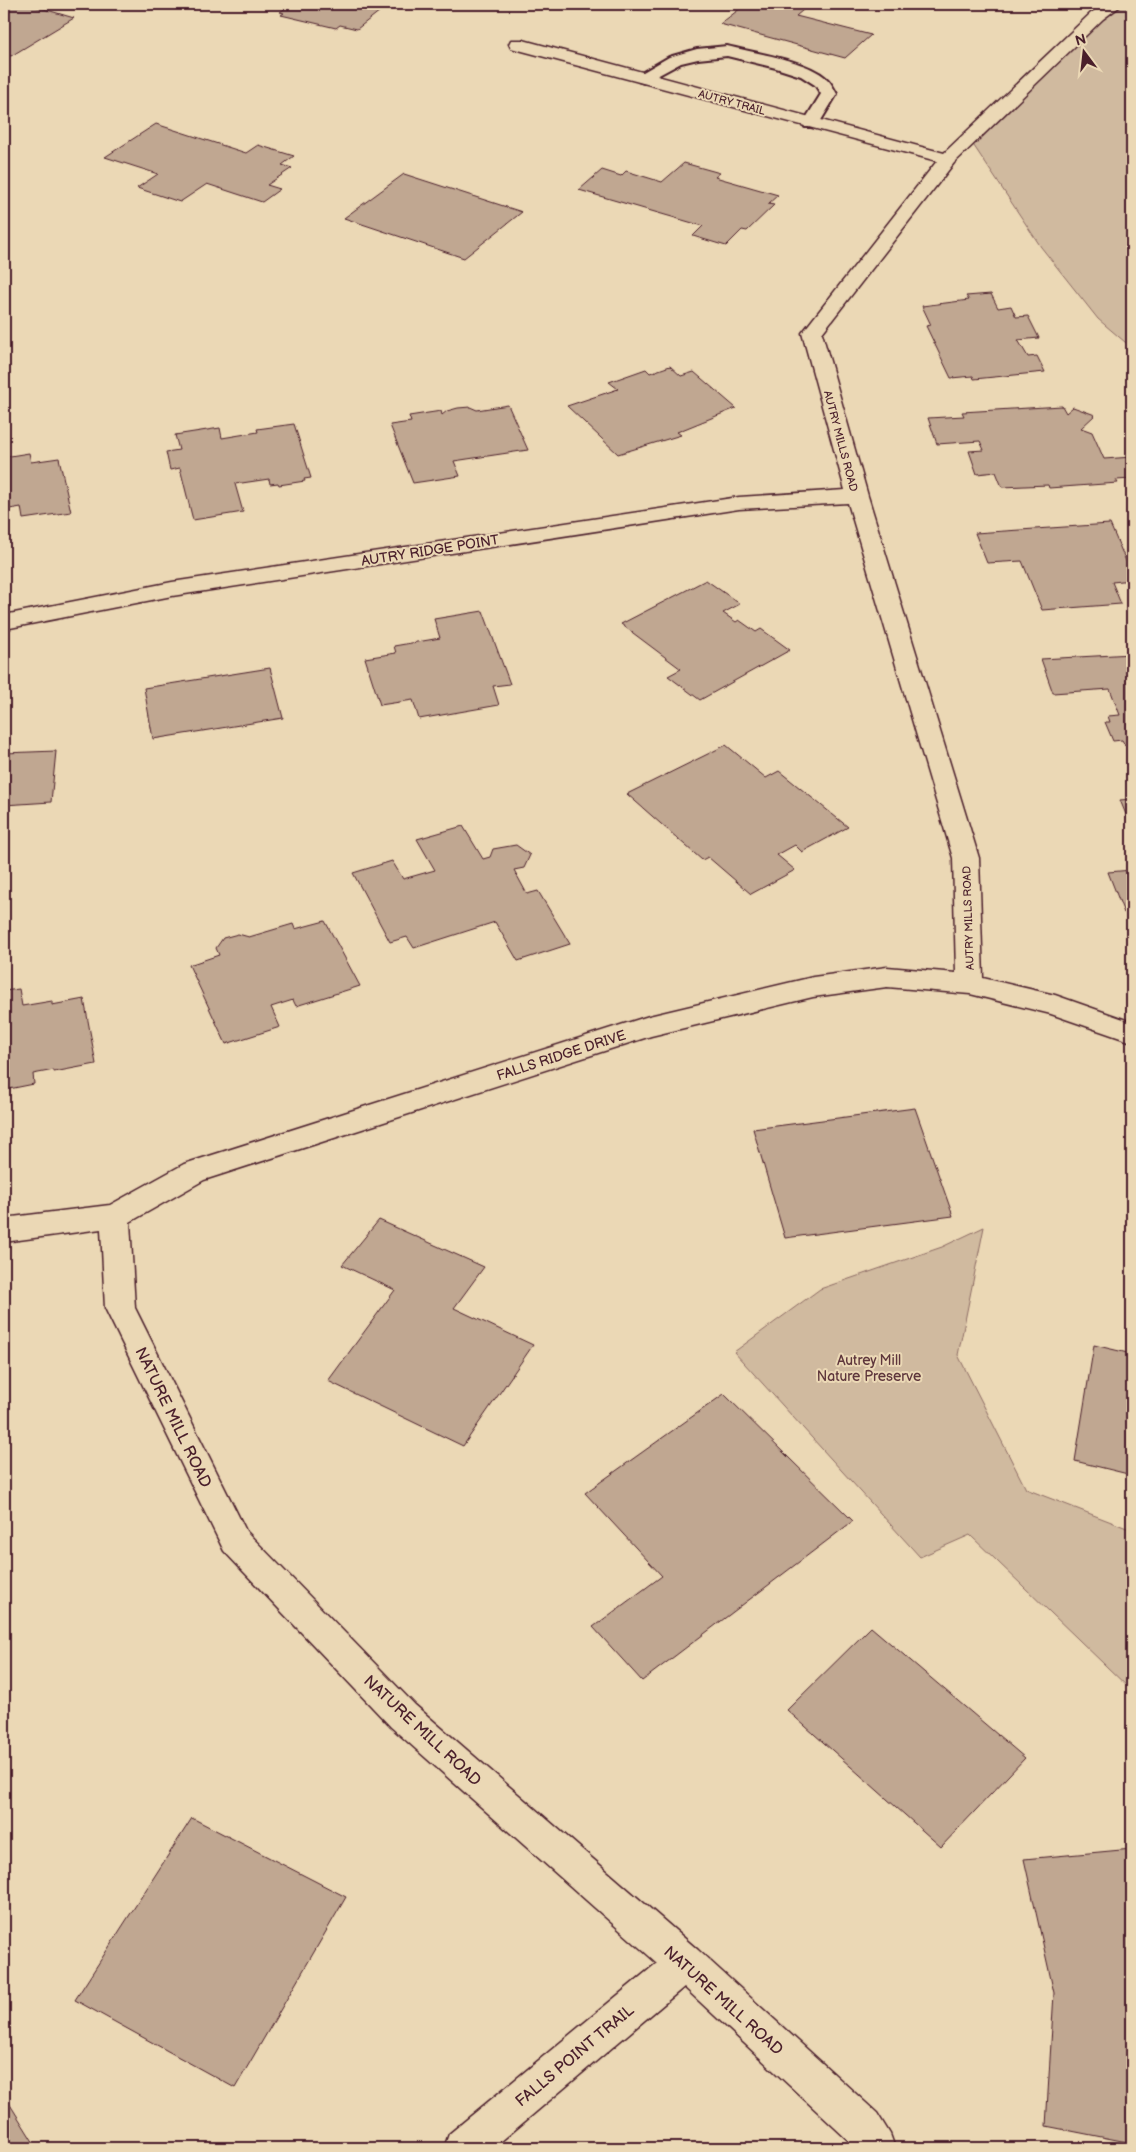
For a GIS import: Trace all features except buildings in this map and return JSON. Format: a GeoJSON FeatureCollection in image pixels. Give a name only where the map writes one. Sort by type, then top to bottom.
{"type":"FeatureCollection","features":[{"type":"Feature","properties":{"kind":"street","name":"AUTRY MILLS ROAD"},"geometry":{"type":"LineString","coordinates":[[970,984],[966,858],[857,496],[812,333],[948,159],[1097,16],[1115,4]]}},
{"type":"Feature","properties":{"kind":"street","name":"AUTRY TRAIL"},"geometry":{"type":"LineString","coordinates":[[517,44],[948,159]]}},
{"type":"Feature","properties":{"kind":"street","name":"AUTRY RIDGE POINT"},"geometry":{"type":"LineString","coordinates":[[5,622],[172,589],[739,503],[857,496]]}},
{"type":"Feature","properties":{"kind":"street","name":"FALLS RIDGE DRIVE"},"geometry":{"type":"LineString","coordinates":[[4,1230],[115,1216],[194,1172],[649,1026],[813,987],[887,977],[970,984],[1055,1005],[1132,1032]]}},
{"type":"Feature","properties":{"kind":"street","name":"NATURE MILL ROAD"},"geometry":{"type":"LineString","coordinates":[[115,1216],[120,1308],[235,1541],[403,1716],[685,1963],[863,2127],[876,2148]]}},
{"type":"Feature","properties":{"kind":"street","name":"FALLS POINT TRAIL"},"geometry":{"type":"LineString","coordinates":[[464,2148],[685,1963]]}},
{"type":"Feature","properties":{"kind":"lane"},"geometry":{"type":"LineString","coordinates":[[644,78],[676,60],[697,54],[727,51],[781,64],[807,73],[821,82],[829,94],[811,123]]}},
{"type":"Feature","properties":{"kind":"green space"},"geometry":{"type":"Polygon","coordinates":[[[1118,4],[1132,4],[1132,348],[1098,319],[1041,247],[972,143],[1118,4]]]}},
{"type":"Feature","properties":{"kind":"green space","name":"Autrey Mill Nature Preserve"},"geometry":{"type":"Polygon","coordinates":[[[984,1227],[958,1355],[1026,1489],[1132,1530],[1132,1691],[970,1535],[920,1557],[734,1352],[820,1289],[942,1247],[984,1227]]]}}]}
